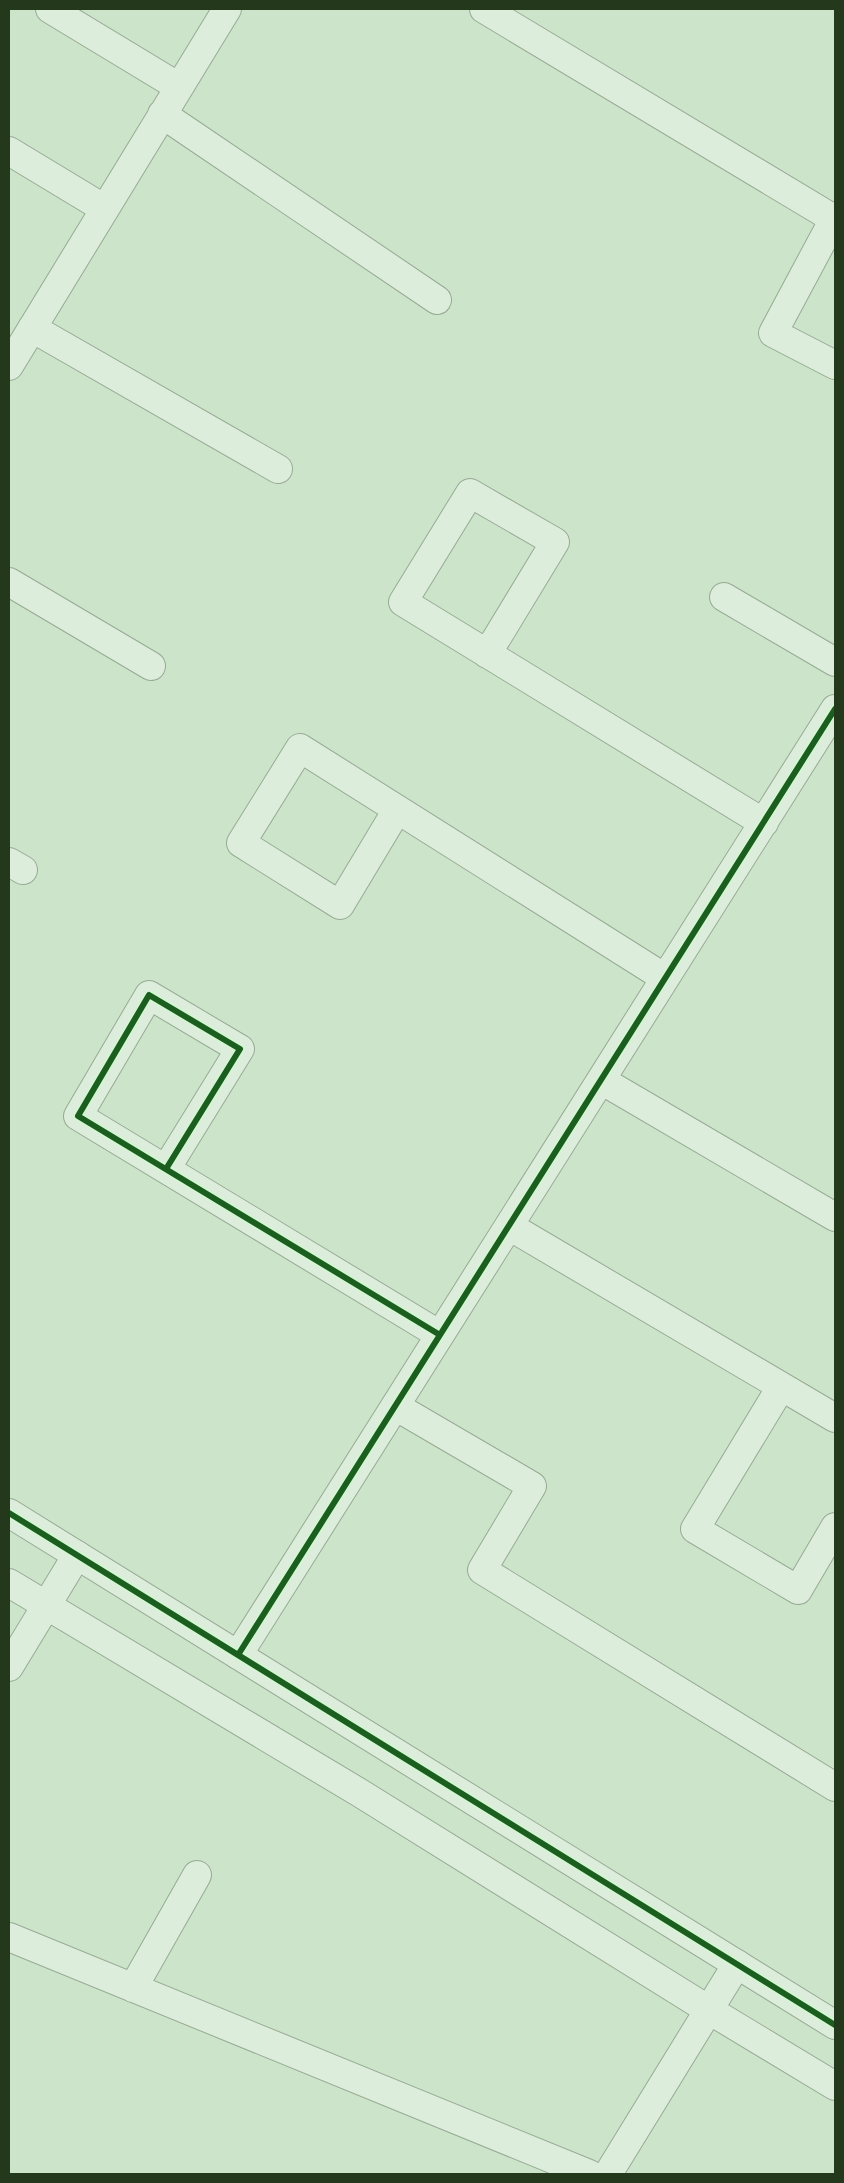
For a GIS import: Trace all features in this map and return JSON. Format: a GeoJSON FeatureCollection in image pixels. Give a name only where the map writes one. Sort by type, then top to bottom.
{"type":"FeatureCollection","features":[{"type":"Feature","properties":{"kind":"street"},"geometry":{"type":"LineString","coordinates":[[50,9],[179,87]]}},
{"type":"Feature","properties":{"kind":"street"},"geometry":{"type":"LineString","coordinates":[[9,366],[227,9]]}},
{"type":"Feature","properties":{"kind":"street"},"geometry":{"type":"LineString","coordinates":[[484,9],[835,218],[773,333],[835,365]]}},
{"type":"Feature","properties":{"kind":"street"},"geometry":{"type":"LineString","coordinates":[[162,114],[437,300]]}},
{"type":"Feature","properties":{"kind":"street"},"geometry":{"type":"LineString","coordinates":[[9,151],[105,209]]}},
{"type":"Feature","properties":{"kind":"street"},"geometry":{"type":"LineString","coordinates":[[32,328],[278,469]]}},
{"type":"Feature","properties":{"kind":"street"},"geometry":{"type":"LineString","coordinates":[[487,654],[555,542],[470,493],[403,602],[487,654],[764,823]]}},
{"type":"Feature","properties":{"kind":"street"},"geometry":{"type":"LineString","coordinates":[[9,582],[151,666]]}},
{"type":"Feature","properties":{"kind":"street"},"geometry":{"type":"LineString","coordinates":[[724,598],[835,662]]}},
{"type":"Feature","properties":{"kind":"street"},"geometry":{"type":"LineString","coordinates":[[238,1655],[834,715]]}},
{"type":"Feature","properties":{"kind":"street"},"geometry":{"type":"LineString","coordinates":[[397,810],[340,905],[241,843],[300,748],[666,978]]}},
{"type":"Feature","properties":{"kind":"street"},"geometry":{"type":"LineString","coordinates":[[166,1169],[240,1049],[149,995],[78,1116],[440,1335]]}},
{"type":"Feature","properties":{"kind":"street"},"geometry":{"type":"LineString","coordinates":[[601,1080],[835,1217]]}},
{"type":"Feature","properties":{"kind":"street"},"geometry":{"type":"LineString","coordinates":[[509,1226],[835,1418]]}},
{"type":"Feature","properties":{"kind":"street"},"geometry":{"type":"LineString","coordinates":[[781,1386],[696,1529],[798,1590],[835,1527]]}},
{"type":"Feature","properties":{"kind":"street"},"geometry":{"type":"LineString","coordinates":[[395,1406],[532,1486],[482,1570],[835,1787]]}},
{"type":"Feature","properties":{"kind":"street"},"geometry":{"type":"LineString","coordinates":[[9,1513],[835,2025]]}},
{"type":"Feature","properties":{"kind":"street"},"geometry":{"type":"LineString","coordinates":[[9,1667],[76,1555]]}},
{"type":"Feature","properties":{"kind":"street"},"geometry":{"type":"LineString","coordinates":[[9,1583],[360,1793],[835,2086]]}},
{"type":"Feature","properties":{"kind":"street"},"geometry":{"type":"LineString","coordinates":[[133,1988],[198,1875]]}},
{"type":"Feature","properties":{"kind":"street"},"geometry":{"type":"LineString","coordinates":[[9,1937],[589,2174]]}},
{"type":"Feature","properties":{"kind":"street"},"geometry":{"type":"LineString","coordinates":[[608,2174],[737,1964]]}},
{"type":"Feature","properties":{"kind":"cycle path"},"geometry":{"type":"LineString","coordinates":[[238,1655],[835,709]]}},
{"type":"Feature","properties":{"kind":"cycle path"},"geometry":{"type":"LineString","coordinates":[[166,1169],[240,1049],[149,995],[78,1116],[440,1335]]}},
{"type":"Feature","properties":{"kind":"cycle path"},"geometry":{"type":"LineString","coordinates":[[9,1513],[835,2025]]}}]}
